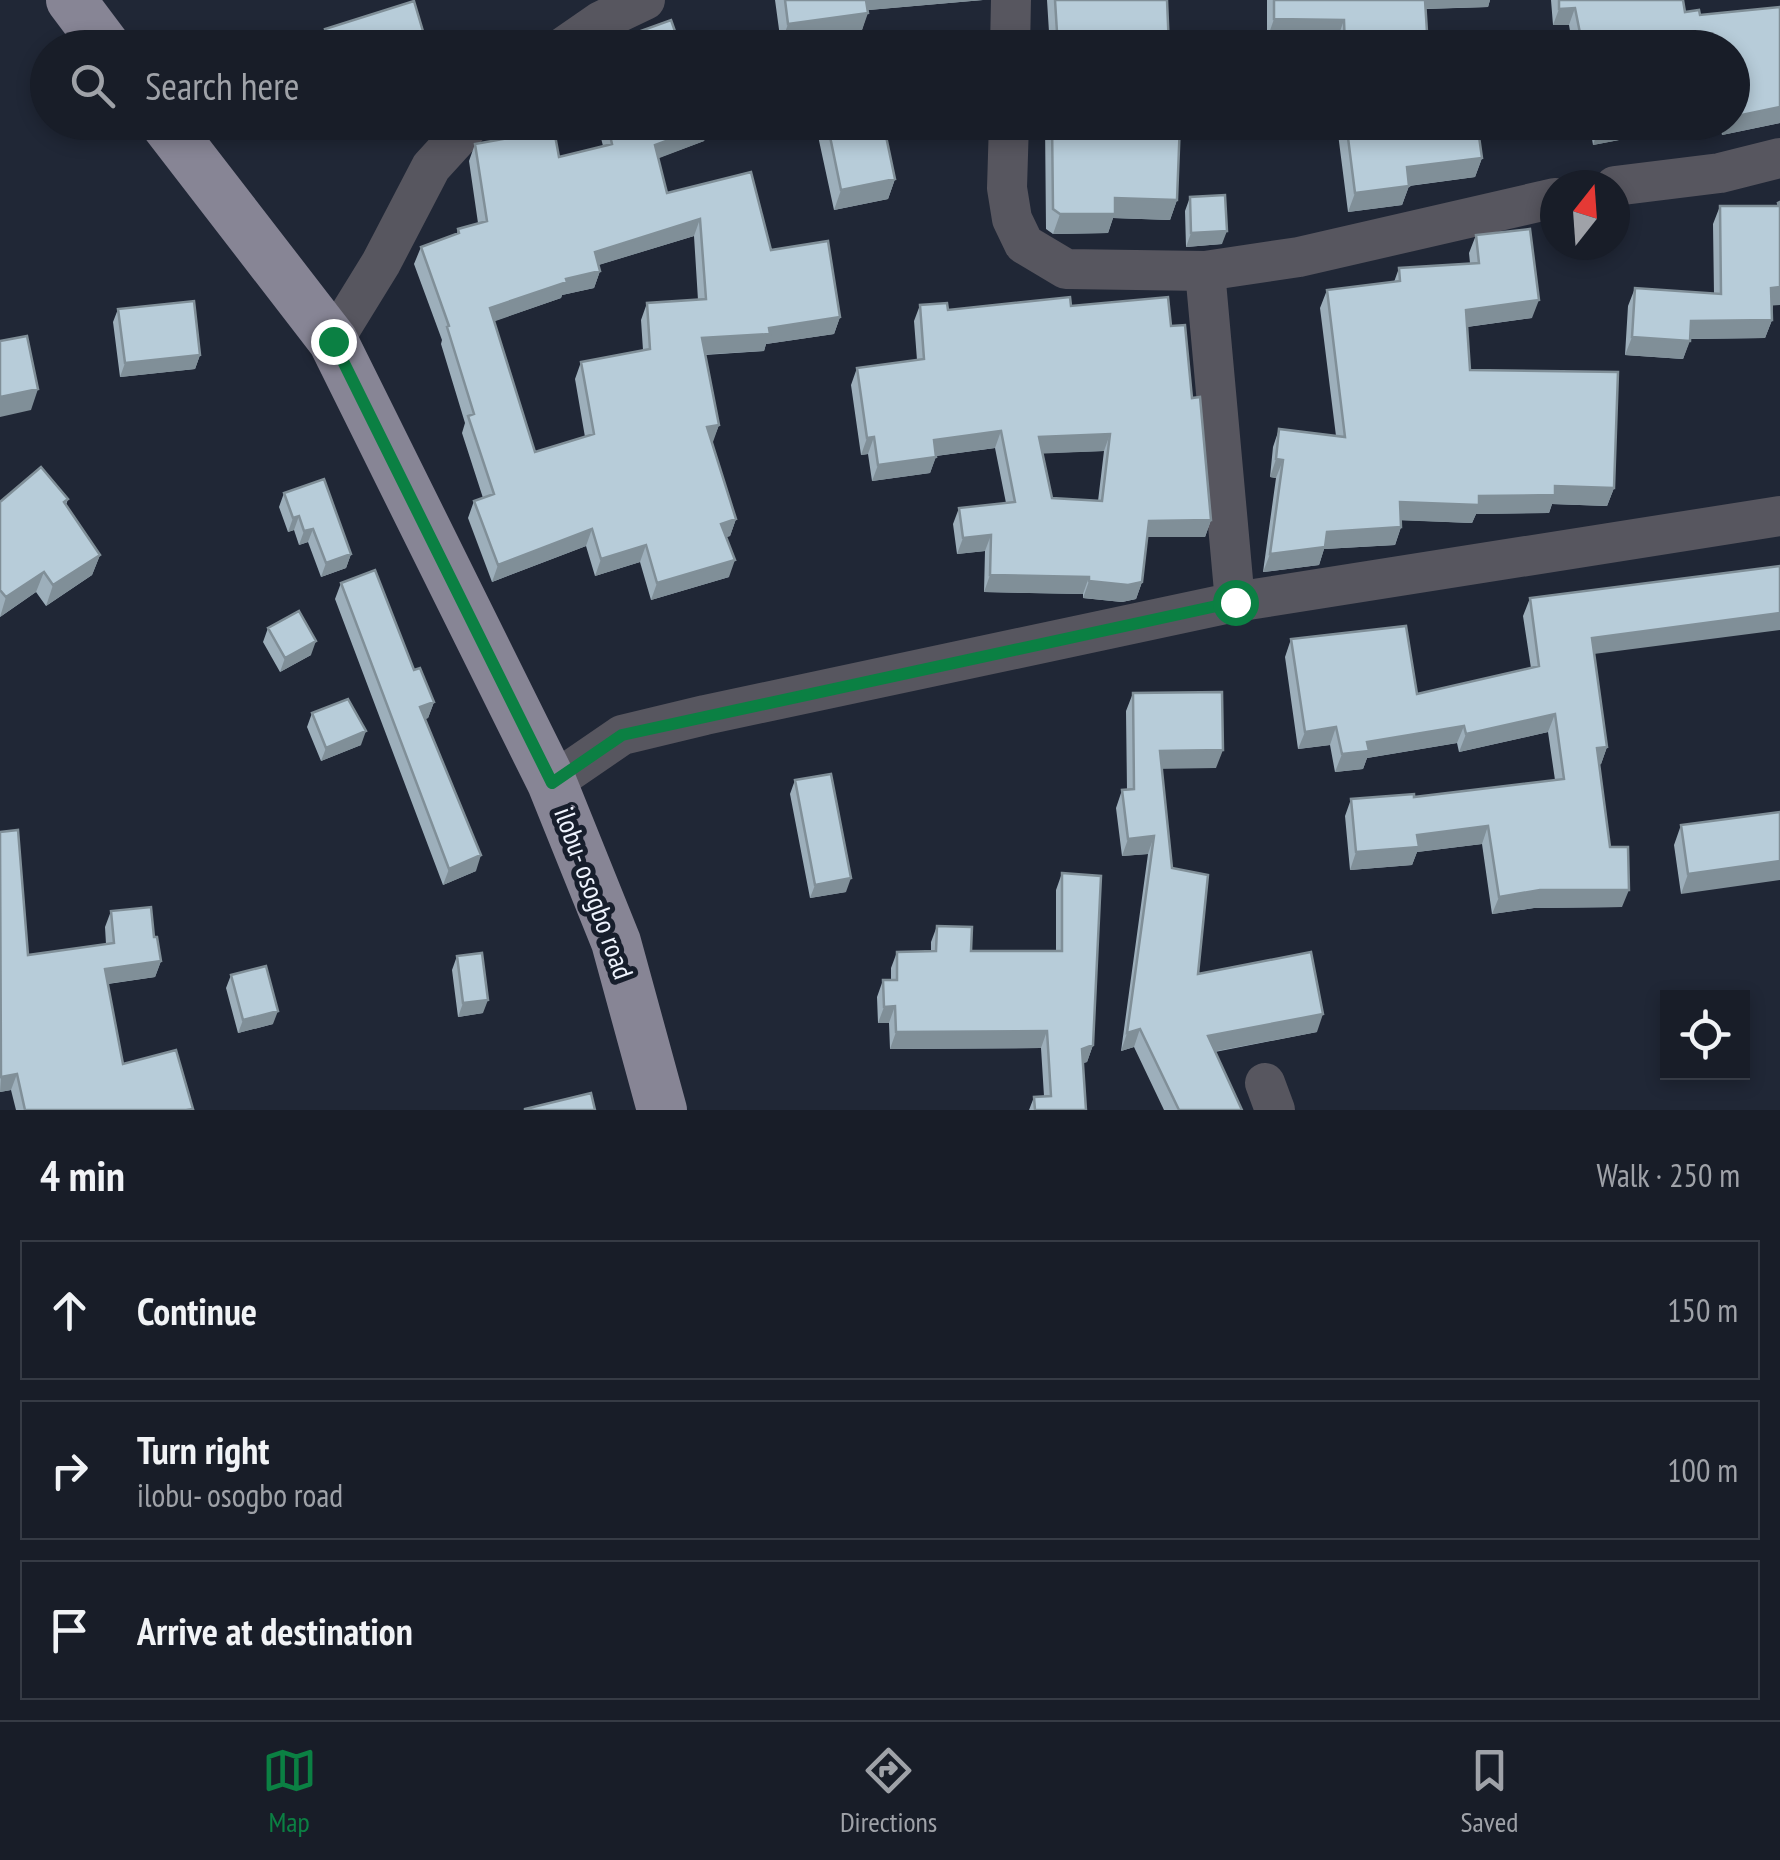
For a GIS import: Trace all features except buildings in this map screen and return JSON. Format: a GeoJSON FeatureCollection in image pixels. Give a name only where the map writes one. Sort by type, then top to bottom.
{"type":"FeatureCollection","features":[{"type":"Feature","properties":{"kind":"main road"},"geometry":{"type":"LineString","coordinates":[[72,0],[94,30]]}},
{"type":"Feature","properties":{"kind":"main road","name":"ilobu- osogbo road"},"geometry":{"type":"LineString","coordinates":[[178,140],[333,341],[552,783],[616,942],[662,1110]]}},
{"type":"Feature","properties":{"kind":"street"},"geometry":{"type":"LineString","coordinates":[[588,30],[644,0]]}},
{"type":"Feature","properties":{"kind":"street"},"geometry":{"type":"LineString","coordinates":[[1010,0],[1010,30]]}},
{"type":"Feature","properties":{"kind":"street"},"geometry":{"type":"LineString","coordinates":[[333,341],[431,167],[456,140]]}},
{"type":"Feature","properties":{"kind":"street"},"geometry":{"type":"LineString","coordinates":[[1008,140],[1007,188],[1012,219],[1024,244],[1066,270],[1205,271],[1299,257],[1540,201]]}},
{"type":"Feature","properties":{"kind":"street"},"geometry":{"type":"LineString","coordinates":[[1630,184],[1720,173],[1780,158]]}},
{"type":"Feature","properties":{"kind":"street"},"geometry":{"type":"LineString","coordinates":[[1205,271],[1235,602]]}},
{"type":"Feature","properties":{"kind":"street"},"geometry":{"type":"LineString","coordinates":[[552,783],[622,735],[1235,602],[1780,516]]}},
{"type":"Feature","properties":{"kind":"route"},"geometry":{"type":"LineString","coordinates":[[333,341],[552,783],[622,735],[1235,602]]}}]}
